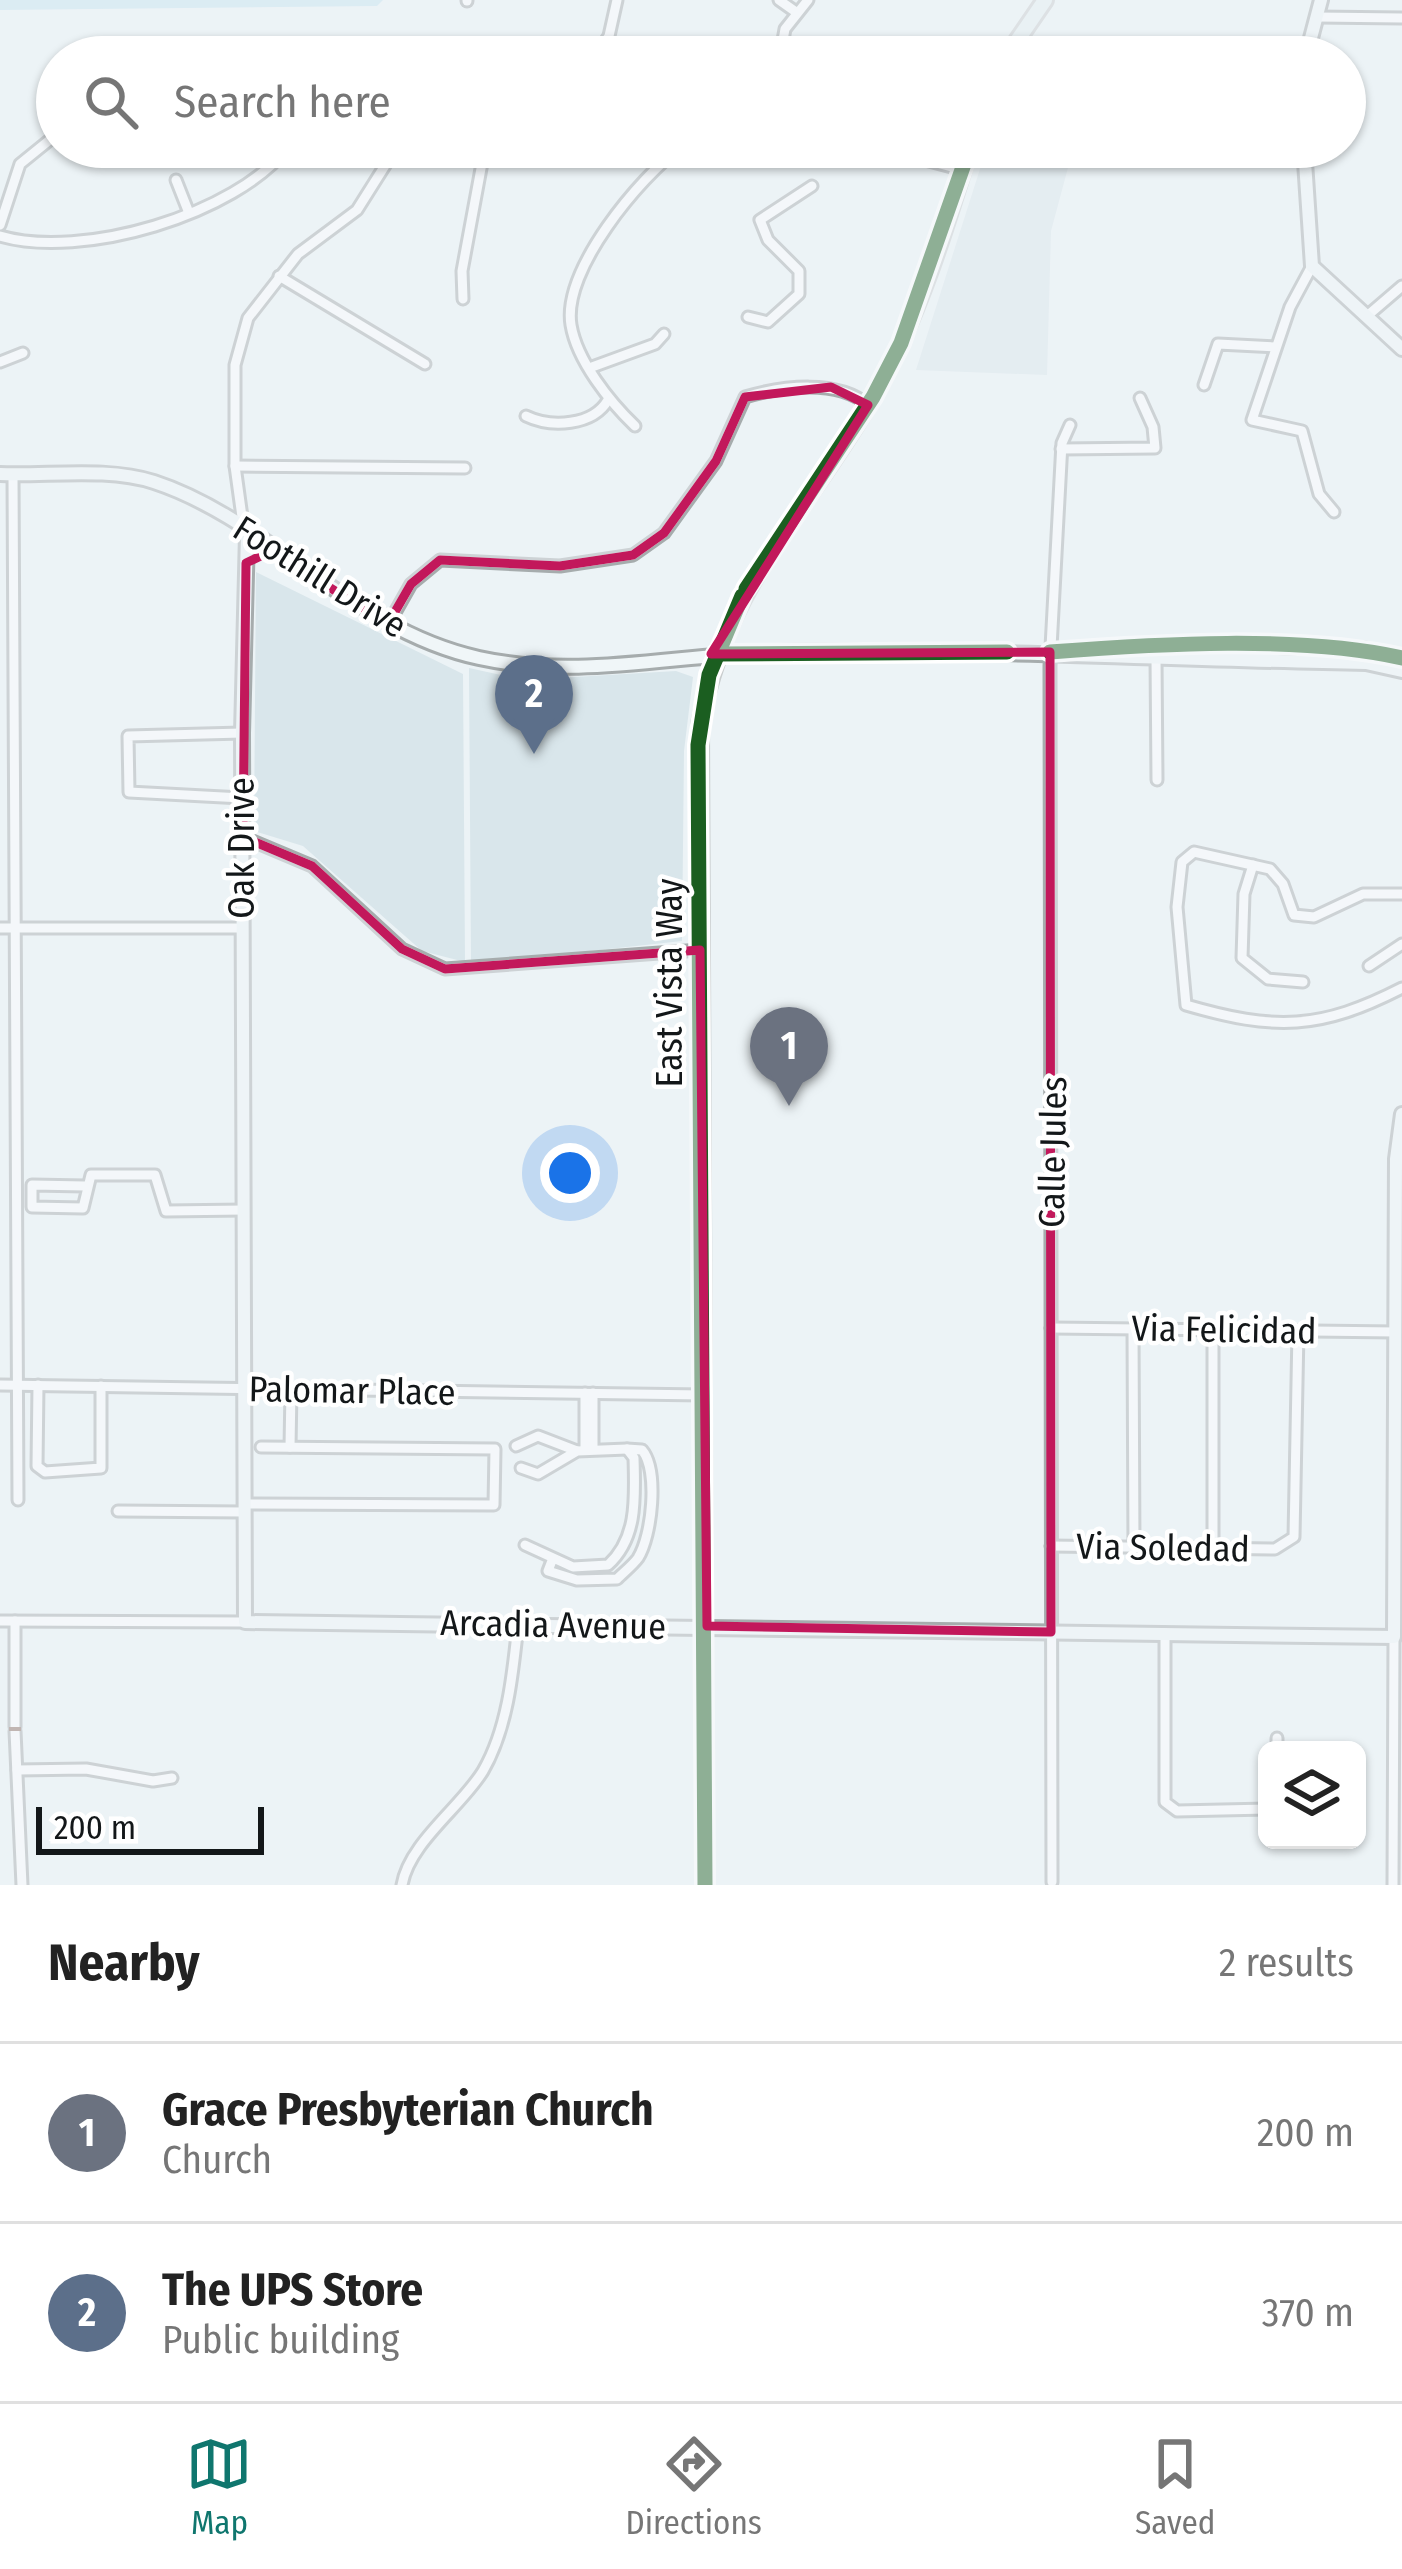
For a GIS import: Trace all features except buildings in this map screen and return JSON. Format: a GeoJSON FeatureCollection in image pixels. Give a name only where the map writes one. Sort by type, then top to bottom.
{"type":"FeatureCollection","features":[{"type":"Feature","properties":{"kind":"main road"},"geometry":{"type":"LineString","coordinates":[[1019,36],[1041,2]]}},
{"type":"Feature","properties":{"kind":"main road","name":"East Vista Way"},"geometry":{"type":"LineString","coordinates":[[705,1885],[698,745],[716,654],[756,568],[868,405],[901,343],[963,170]]}},
{"type":"Feature","properties":{"kind":"street"},"geometry":{"type":"LineString","coordinates":[[779,0],[796,12]]}},
{"type":"Feature","properties":{"kind":"street"},"geometry":{"type":"LineString","coordinates":[[784,36],[808,0]]}},
{"type":"Feature","properties":{"kind":"street"},"geometry":{"type":"LineString","coordinates":[[1311,36],[1321,0]]}},
{"type":"Feature","properties":{"kind":"street"},"geometry":{"type":"LineString","coordinates":[[609,36],[613,2]]}},
{"type":"Feature","properties":{"kind":"street"},"geometry":{"type":"LineString","coordinates":[[1316,17],[1402,18]]}},
{"type":"Feature","properties":{"kind":"street"},"geometry":{"type":"LineString","coordinates":[[0,225],[20,164],[36,151]]}},
{"type":"Feature","properties":{"kind":"street"},"geometry":{"type":"LineString","coordinates":[[0,236],[58,244],[189,213],[264,168]]}},
{"type":"Feature","properties":{"kind":"street","name":"Oak Drive"},"geometry":{"type":"LineString","coordinates":[[245,1622],[242,733],[247,534],[235,466],[237,346],[248,318],[279,276],[298,254],[357,210],[383,168]]}},
{"type":"Feature","properties":{"kind":"street"},"geometry":{"type":"LineString","coordinates":[[464,299],[462,271],[481,168]]}},
{"type":"Feature","properties":{"kind":"street"},"geometry":{"type":"LineString","coordinates":[[635,426],[608,400],[571,325],[584,274],[631,194],[659,168]]}},
{"type":"Feature","properties":{"kind":"street"},"geometry":{"type":"LineString","coordinates":[[955,168],[963,170]]}},
{"type":"Feature","properties":{"kind":"street"},"geometry":{"type":"LineString","coordinates":[[1305,168],[1312,266],[1274,347],[1252,419],[1302,431],[1318,494],[1334,512]]}},
{"type":"Feature","properties":{"kind":"street"},"geometry":{"type":"LineString","coordinates":[[176,180],[189,213]]}},
{"type":"Feature","properties":{"kind":"street"},"geometry":{"type":"LineString","coordinates":[[748,317],[768,322],[799,294],[799,271],[769,240],[760,220],[812,186]]}},
{"type":"Feature","properties":{"kind":"street"},"geometry":{"type":"LineString","coordinates":[[1312,266],[1402,349]]}},
{"type":"Feature","properties":{"kind":"street"},"geometry":{"type":"LineString","coordinates":[[279,276],[425,364]]}},
{"type":"Feature","properties":{"kind":"street"},"geometry":{"type":"LineString","coordinates":[[1367,316],[1402,286]]}},
{"type":"Feature","properties":{"kind":"street"},"geometry":{"type":"LineString","coordinates":[[592,367],[655,344],[664,334]]}},
{"type":"Feature","properties":{"kind":"street"},"geometry":{"type":"LineString","coordinates":[[1204,385],[1218,344],[1274,347]]}},
{"type":"Feature","properties":{"kind":"street"},"geometry":{"type":"LineString","coordinates":[[0,362],[23,353]]}},
{"type":"Feature","properties":{"kind":"street"},"geometry":{"type":"LineString","coordinates":[[389,623],[411,584],[440,560],[560,566],[633,555],[664,533],[716,461],[745,397],[831,387],[853,391],[868,405]]}},
{"type":"Feature","properties":{"kind":"street"},"geometry":{"type":"LineString","coordinates":[[1061,449],[1154,448],[1154,427],[1140,398]]}},
{"type":"Feature","properties":{"kind":"street"},"geometry":{"type":"LineString","coordinates":[[526,416],[563,424],[602,410],[608,400]]}},
{"type":"Feature","properties":{"kind":"street","name":"Calle Jules"},"geometry":{"type":"LineString","coordinates":[[1052,1882],[1050,652],[1061,449],[1070,425]]}},
{"type":"Feature","properties":{"kind":"street"},"geometry":{"type":"LineString","coordinates":[[235,466],[465,468]]}},
{"type":"Feature","properties":{"kind":"street"},"geometry":{"type":"LineString","coordinates":[[7,474],[6,927],[18,1500]]}},
{"type":"Feature","properties":{"kind":"street","name":"Foothill Drive"},"geometry":{"type":"LineString","coordinates":[[7,474],[143,479],[247,534],[389,623],[459,652],[532,667],[614,667],[716,654],[1050,652]]}},
{"type":"Feature","properties":{"kind":"street"},"geometry":{"type":"LineString","coordinates":[[246,563],[265,554],[289,562]]}},
{"type":"Feature","properties":{"kind":"street"},"geometry":{"type":"LineString","coordinates":[[1050,652],[1268,647],[1363,649],[1402,658]]}},
{"type":"Feature","properties":{"kind":"street"},"geometry":{"type":"LineString","coordinates":[[1050,652],[1366,663],[1402,671]]}},
{"type":"Feature","properties":{"kind":"street"},"geometry":{"type":"LineString","coordinates":[[1156,658],[1157,780]]}},
{"type":"Feature","properties":{"kind":"street"},"geometry":{"type":"LineString","coordinates":[[242,733],[128,736],[129,792],[242,798]]}},
{"type":"Feature","properties":{"kind":"street"},"geometry":{"type":"LineString","coordinates":[[243,837],[312,866],[402,949],[445,970],[700,950]]}},
{"type":"Feature","properties":{"kind":"street"},"geometry":{"type":"LineString","coordinates":[[1402,894],[1363,894],[1314,917],[1294,915],[1283,884],[1270,869],[1195,852],[1182,862],[1177,907],[1186,1005],[1219,1015],[1331,1021],[1402,988]]}},
{"type":"Feature","properties":{"kind":"street"},"geometry":{"type":"LineString","coordinates":[[1253,865],[1244,893],[1242,958],[1268,979],[1304,982]]}},
{"type":"Feature","properties":{"kind":"street"},"geometry":{"type":"LineString","coordinates":[[6,927],[242,928]]}},
{"type":"Feature","properties":{"kind":"street"},"geometry":{"type":"LineString","coordinates":[[1369,966],[1402,944]]}},
{"type":"Feature","properties":{"kind":"street"},"geometry":{"type":"LineString","coordinates":[[1393,1885],[1402,1114]]}},
{"type":"Feature","properties":{"kind":"street"},"geometry":{"type":"LineString","coordinates":[[85,1186],[32,1185],[32,1208],[83,1208],[91,1175],[155,1175],[166,1211],[244,1210]]}},
{"type":"Feature","properties":{"kind":"street","name":"Via Felicidad"},"geometry":{"type":"LineString","coordinates":[[1051,1328],[1396,1332]]}},
{"type":"Feature","properties":{"kind":"street"},"geometry":{"type":"LineString","coordinates":[[1133,1329],[1133,1548]]}},
{"type":"Feature","properties":{"kind":"street"},"geometry":{"type":"LineString","coordinates":[[1213,1330],[1213,1549]]}},
{"type":"Feature","properties":{"kind":"street","name":"Via Soledad"},"geometry":{"type":"LineString","coordinates":[[1051,1546],[1275,1550],[1294,1537],[1298,1331]]}},
{"type":"Feature","properties":{"kind":"street","name":"Palomar Place"},"geometry":{"type":"LineString","coordinates":[[0,1385],[703,1395]]}},
{"type":"Feature","properties":{"kind":"street"},"geometry":{"type":"LineString","coordinates":[[38,1385],[37,1466],[45,1472],[101,1468],[101,1386]]}},
{"type":"Feature","properties":{"kind":"street"},"geometry":{"type":"LineString","coordinates":[[290,1447],[291,1390]]}},
{"type":"Feature","properties":{"kind":"street"},"geometry":{"type":"LineString","coordinates":[[585,1450],[590,1393]]}},
{"type":"Feature","properties":{"kind":"street"},"geometry":{"type":"LineString","coordinates":[[516,1446],[538,1436],[585,1450],[642,1450],[650,1462],[649,1511],[638,1558],[616,1579],[577,1580],[548,1571],[553,1558],[525,1544]]}},
{"type":"Feature","properties":{"kind":"street"},"geometry":{"type":"LineString","coordinates":[[118,1511],[494,1505],[495,1449],[261,1447]]}},
{"type":"Feature","properties":{"kind":"street"},"geometry":{"type":"LineString","coordinates":[[521,1468],[538,1474],[585,1450]]}},
{"type":"Feature","properties":{"kind":"street","name":"Arcadia Avenue"},"geometry":{"type":"LineString","coordinates":[[0,1621],[1394,1636]]}},
{"type":"Feature","properties":{"kind":"street"},"geometry":{"type":"LineString","coordinates":[[15,1621],[22,1885]]}},
{"type":"Feature","properties":{"kind":"street"},"geometry":{"type":"LineString","coordinates":[[402,1885],[413,1858],[484,1770],[507,1702],[518,1624]]}},
{"type":"Feature","properties":{"kind":"street"},"geometry":{"type":"LineString","coordinates":[[1165,1633],[1165,1802],[1177,1811],[1258,1809]]}},
{"type":"Feature","properties":{"kind":"street"},"geometry":{"type":"LineString","coordinates":[[17,1770],[86,1769],[153,1781],[172,1778]]}},
{"type":"Feature","properties":{"kind":"highlighted area"},"geometry":{"type":"Polygon","coordinates":[[[831,387],[868,405],[711,654],[1050,652],[1051,1632],[707,1626],[700,950],[445,969],[402,949],[312,866],[243,837],[246,563],[265,554],[289,562],[388,624],[411,584],[440,560],[560,566],[633,555],[664,533],[716,461],[745,397],[831,387]]]}},
{"type":"Feature","properties":{"kind":"shaded area"},"geometry":{"type":"Polygon","coordinates":[[[0,0],[383,0],[377,6],[0,10],[0,0]]]}},
{"type":"Feature","properties":{"kind":"shaded area"},"geometry":{"type":"Polygon","coordinates":[[[980,168],[1068,168],[1051,231],[1047,375],[916,370],[980,168]]]}},
{"type":"Feature","properties":{"kind":"shaded area"},"geometry":{"type":"Polygon","coordinates":[[[256,572],[463,674],[465,962],[422,951],[303,846],[254,831],[256,572]]]}},
{"type":"Feature","properties":{"kind":"shaded area"},"geometry":{"type":"Polygon","coordinates":[[[469,668],[523,680],[676,671],[693,677],[684,751],[682,941],[471,964],[469,668]]]}},
{"type":"Feature","properties":{"kind":"cycle path"},"geometry":{"type":"LineString","coordinates":[[746,589],[873,397],[901,343],[963,168]]}},
{"type":"Feature","properties":{"kind":"cycle path"},"geometry":{"type":"LineString","coordinates":[[705,1885],[698,745],[709,675],[742,596]]}},
{"type":"Feature","properties":{"kind":"cycle path"},"geometry":{"type":"LineString","coordinates":[[1050,652],[1274,644],[1402,658]]}},
{"type":"Feature","properties":{"kind":"cycle path"},"geometry":{"type":"LineString","coordinates":[[716,654],[1007,652]]}},
{"type":"Feature","properties":{"kind":"place","name":"The UPS Store"},"geometry":{"type":"Point","coordinates":[534,754]}},
{"type":"Feature","properties":{"kind":"place","name":"Grace Presbyterian Church"},"geometry":{"type":"Point","coordinates":[789,1106]}}]}
